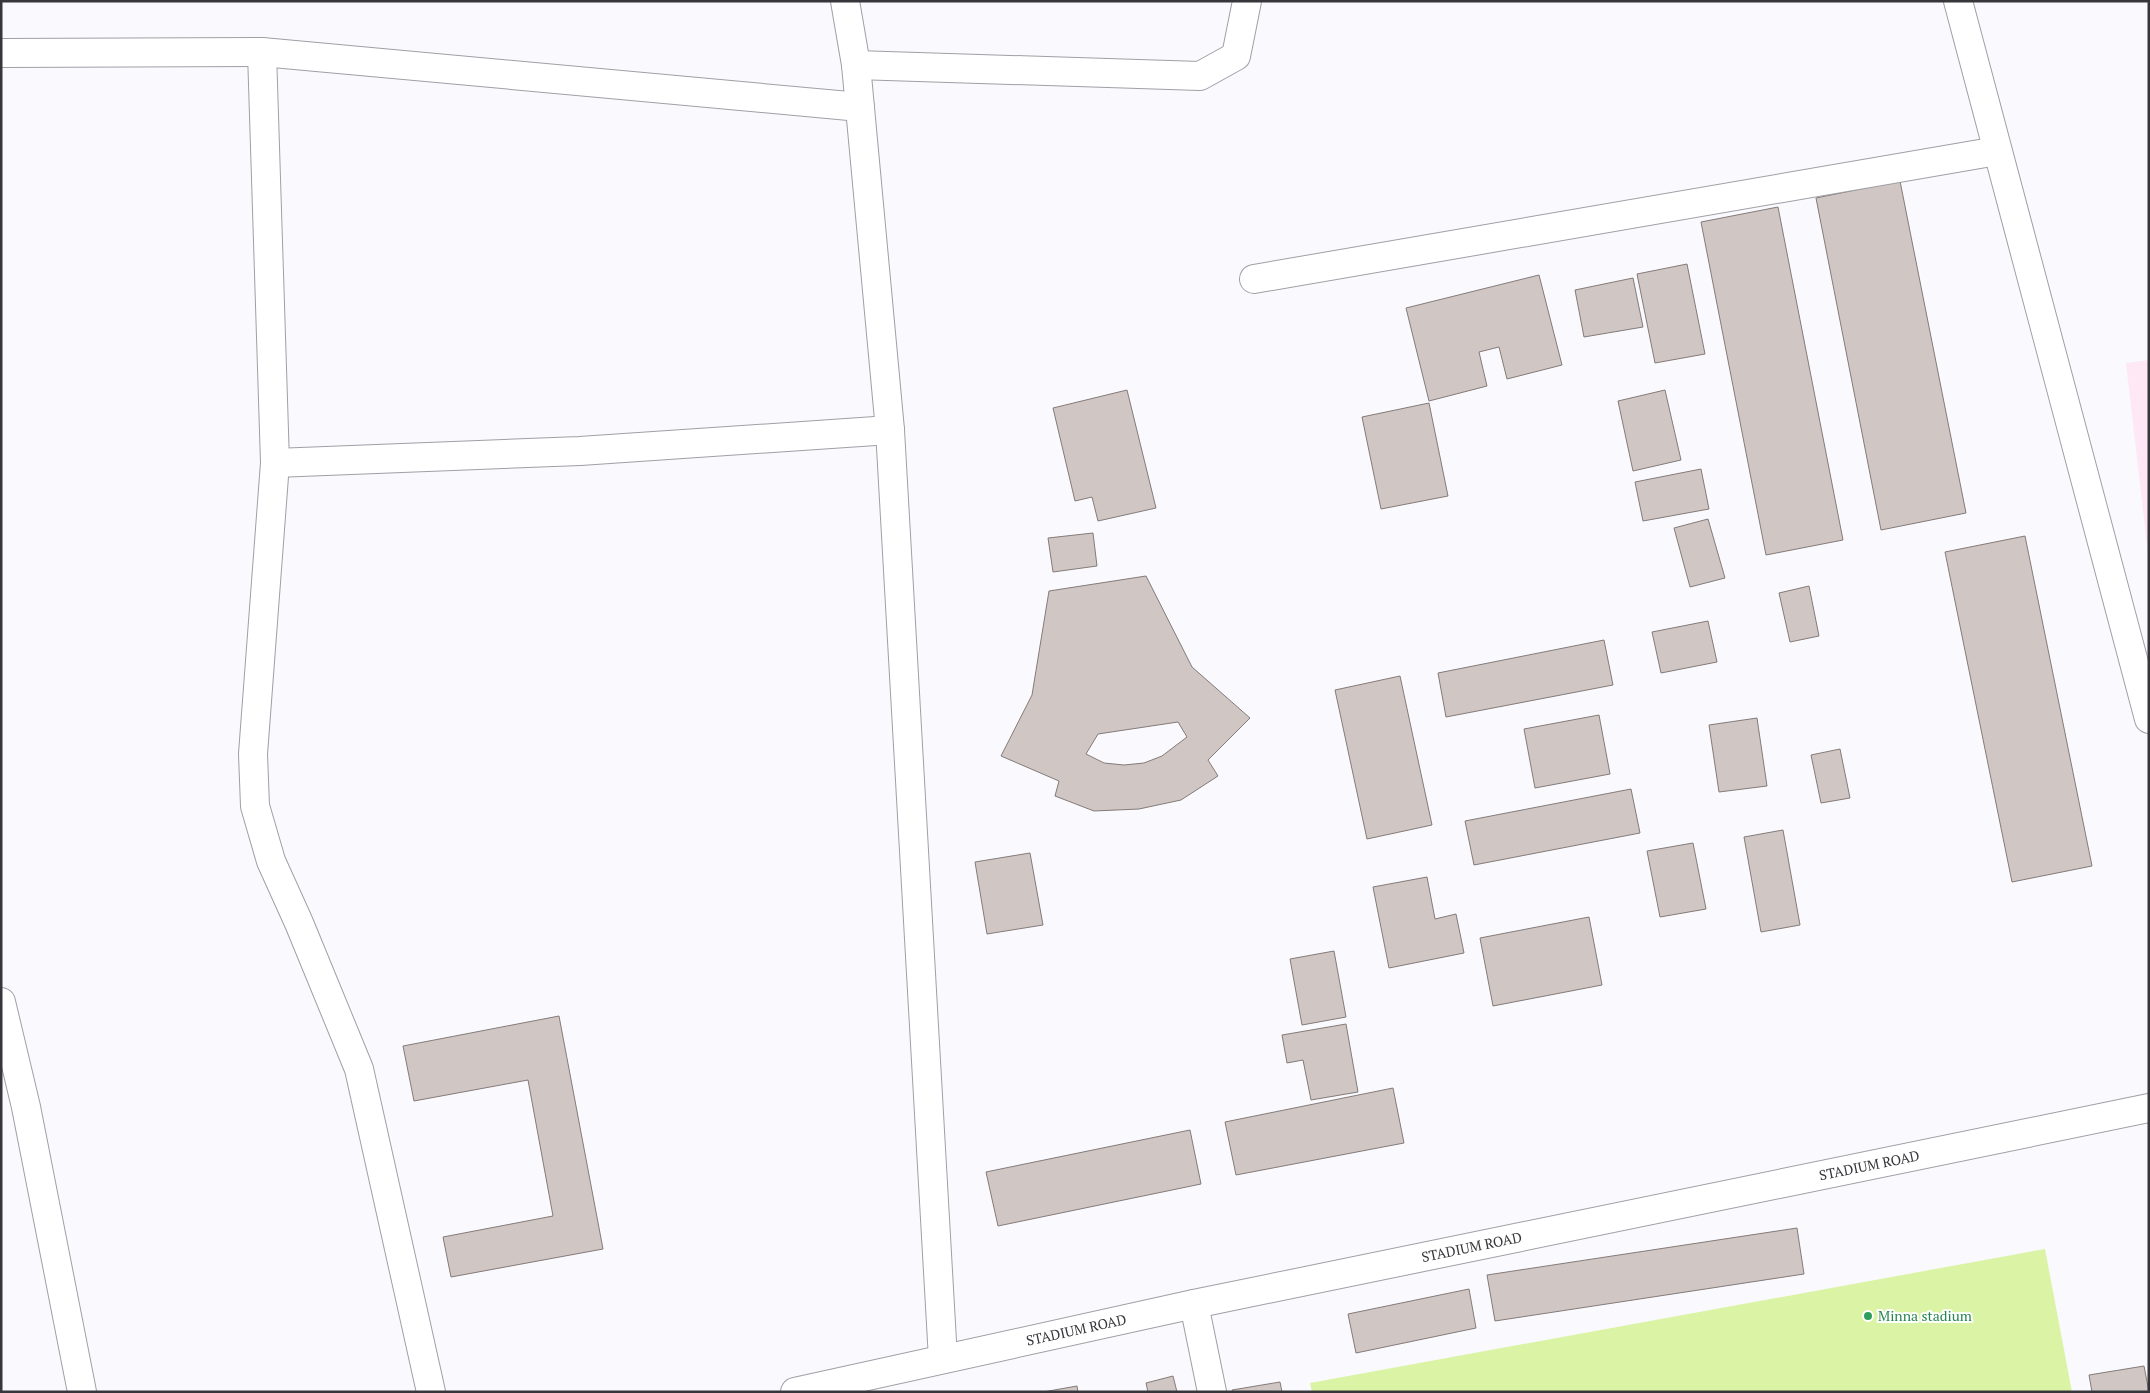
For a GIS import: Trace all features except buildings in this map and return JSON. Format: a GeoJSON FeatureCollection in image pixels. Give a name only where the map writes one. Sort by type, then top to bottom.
{"type":"FeatureCollection","features":[{"type":"Feature","properties":{"kind":"street"},"geometry":{"type":"LineString","coordinates":[[845,1],[856,65],[890,430],[943,1359]]}},
{"type":"Feature","properties":{"kind":"street"},"geometry":{"type":"LineString","coordinates":[[856,65],[1200,76],[1236,56],[1247,1]]}},
{"type":"Feature","properties":{"kind":"street"},"geometry":{"type":"LineString","coordinates":[[1958,1],[2149,719]]}},
{"type":"Feature","properties":{"kind":"street"},"geometry":{"type":"LineString","coordinates":[[1,53],[262,52],[860,106]]}},
{"type":"Feature","properties":{"kind":"street"},"geometry":{"type":"LineString","coordinates":[[262,52],[275,463],[253,754],[255,806],[271,861],[299,923],[359,1070],[431,1392]]}},
{"type":"Feature","properties":{"kind":"street"},"geometry":{"type":"LineString","coordinates":[[1254,279],[1997,151]]}},
{"type":"Feature","properties":{"kind":"street"},"geometry":{"type":"LineString","coordinates":[[275,463],[580,451],[890,430]]}},
{"type":"Feature","properties":{"kind":"street"},"geometry":{"type":"LineString","coordinates":[[1,1002],[28,1116],[82,1392]]}},
{"type":"Feature","properties":{"kind":"street","name":"STADIUM ROAD"},"geometry":{"type":"LineString","coordinates":[[796,1392],[1194,1304],[2149,1108]]}},
{"type":"Feature","properties":{"kind":"street"},"geometry":{"type":"LineString","coordinates":[[1194,1304],[1212,1392]]}},
{"type":"Feature","properties":{"kind":"shaded area"},"geometry":{"type":"Polygon","coordinates":[[[2149,360],[2149,554],[2148,554],[2126,363],[2149,360]]]}},
{"type":"Feature","properties":{"kind":"green space","name":"Minna stadium"},"geometry":{"type":"Polygon","coordinates":[[[2045,1249],[2072,1392],[1312,1392],[1310,1383],[2045,1249]]]}},
{"type":"Feature","properties":{"kind":"place","name":"Minna stadium"},"geometry":{"type":"Point","coordinates":[1868,1316]}}]}
